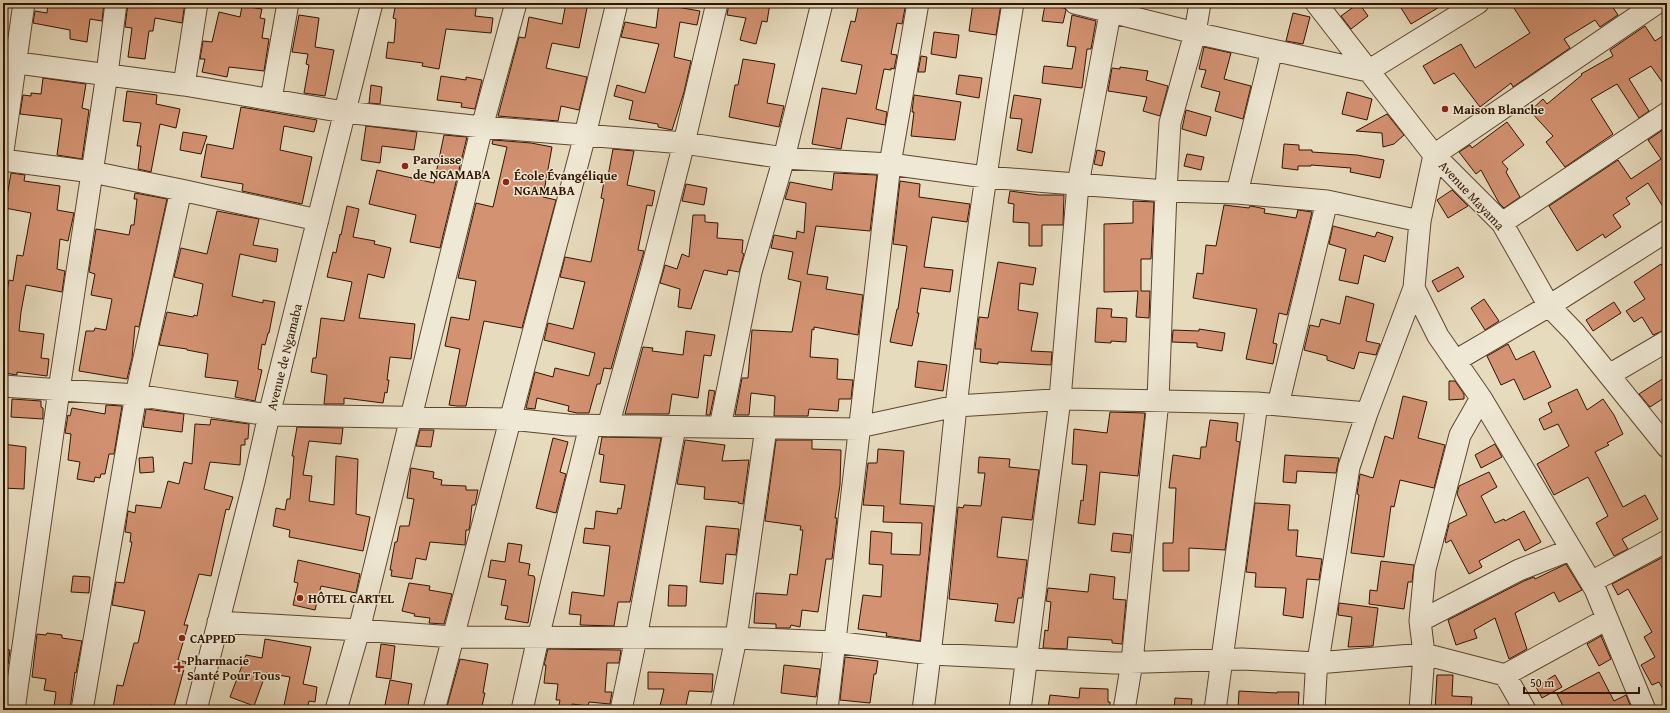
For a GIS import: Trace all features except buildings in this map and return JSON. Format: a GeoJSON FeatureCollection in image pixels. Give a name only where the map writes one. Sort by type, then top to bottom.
{"type":"FeatureCollection","features":[{"type":"Feature","properties":{"kind":"street"},"geometry":{"type":"LineString","coordinates":[[3,151],[9,118],[9,62],[24,3]]}},
{"type":"Feature","properties":{"kind":"street"},"geometry":{"type":"LineString","coordinates":[[14,710],[59,390],[107,74],[116,3]]}},
{"type":"Feature","properties":{"kind":"street"},"geometry":{"type":"LineString","coordinates":[[184,85],[197,3]]}},
{"type":"Feature","properties":{"kind":"street"},"geometry":{"type":"LineString","coordinates":[[271,99],[288,3]]}},
{"type":"Feature","properties":{"kind":"street","name":"Avenue de Ngamaba"},"geometry":{"type":"LineString","coordinates":[[196,710],[254,482],[269,415],[372,3]]}},
{"type":"Feature","properties":{"kind":"street"},"geometry":{"type":"LineString","coordinates":[[336,710],[359,630],[482,127],[516,3]]}},
{"type":"Feature","properties":{"kind":"street"},"geometry":{"type":"LineString","coordinates":[[434,710],[586,135],[617,3]]}},
{"type":"Feature","properties":{"kind":"street"},"geometry":{"type":"LineString","coordinates":[[522,710],[538,638],[599,426],[645,294],[684,143],[717,3]]}},
{"type":"Feature","properties":{"kind":"street"},"geometry":{"type":"LineString","coordinates":[[720,427],[752,272],[784,158],[822,3]]}},
{"type":"Feature","properties":{"kind":"street"},"geometry":{"type":"LineString","coordinates":[[827,710],[890,164],[918,3]]}},
{"type":"Feature","properties":{"kind":"street"},"geometry":{"type":"LineString","coordinates":[[923,710],[931,654],[956,406],[985,177],[1013,3]]}},
{"type":"Feature","properties":{"kind":"street"},"geometry":{"type":"LineString","coordinates":[[1075,3],[1111,7],[1195,33],[1368,71],[1478,3]]}},
{"type":"Feature","properties":{"kind":"street"},"geometry":{"type":"LineString","coordinates":[[1124,710],[1132,662],[1158,400],[1170,124],[1195,33],[1200,3]]}},
{"type":"Feature","properties":{"kind":"street","name":"Avenue Mayama"},"geometry":{"type":"LineString","coordinates":[[1316,3],[1434,154],[1502,223],[1549,306],[1575,333],[1667,447]]}},
{"type":"Feature","properties":{"kind":"street"},"geometry":{"type":"LineString","coordinates":[[1314,710],[1317,663],[1349,467],[1367,413],[1414,288],[1420,221],[1434,154],[1657,3]]}},
{"type":"Feature","properties":{"kind":"street"},"geometry":{"type":"LineString","coordinates":[[1020,710],[1060,399],[1078,184],[1111,7]]}},
{"type":"Feature","properties":{"kind":"street"},"geometry":{"type":"LineString","coordinates":[[1237,193],[1272,50]]}},
{"type":"Feature","properties":{"kind":"street"},"geometry":{"type":"LineString","coordinates":[[9,62],[184,85],[344,112],[482,127],[684,143],[784,158],[890,164],[985,177],[1166,191],[1237,193],[1328,201],[1420,221]]}},
{"type":"Feature","properties":{"kind":"street"},"geometry":{"type":"LineString","coordinates":[[1502,223],[1667,113]]}},
{"type":"Feature","properties":{"kind":"street"},"geometry":{"type":"LineString","coordinates":[[3,160],[92,172],[318,220]]}},
{"type":"Feature","properties":{"kind":"street"},"geometry":{"type":"LineString","coordinates":[[82,710],[136,394],[181,190]]}},
{"type":"Feature","properties":{"kind":"street"},"geometry":{"type":"LineString","coordinates":[[1278,405],[1328,201]]}},
{"type":"Feature","properties":{"kind":"street"},"geometry":{"type":"LineString","coordinates":[[1455,361],[1549,306],[1667,231]]}},
{"type":"Feature","properties":{"kind":"street"},"geometry":{"type":"LineString","coordinates":[[1414,288],[1438,336],[1481,398],[1570,550],[1591,582],[1645,710]]}},
{"type":"Feature","properties":{"kind":"street"},"geometry":{"type":"LineString","coordinates":[[1609,375],[1667,341]]}},
{"type":"Feature","properties":{"kind":"street"},"geometry":{"type":"LineString","coordinates":[[3,386],[136,394],[269,415],[510,419],[568,426],[859,428],[956,406],[1060,399],[1257,403],[1367,413]]}},
{"type":"Feature","properties":{"kind":"street"},"geometry":{"type":"LineString","coordinates":[[1420,710],[1424,654],[1420,621],[1425,569],[1460,435],[1481,398]]}},
{"type":"Feature","properties":{"kind":"street"},"geometry":{"type":"LineString","coordinates":[[1215,710],[1257,403]]}},
{"type":"Feature","properties":{"kind":"street"},"geometry":{"type":"LineString","coordinates":[[621,710],[636,638],[675,427]]}},
{"type":"Feature","properties":{"kind":"street"},"geometry":{"type":"LineString","coordinates":[[721,710],[736,638],[766,428]]}},
{"type":"Feature","properties":{"kind":"street"},"geometry":{"type":"LineString","coordinates":[[1591,582],[1667,541]]}},
{"type":"Feature","properties":{"kind":"street"},"geometry":{"type":"LineString","coordinates":[[1420,621],[1519,570],[1570,550]]}},
{"type":"Feature","properties":{"kind":"street"},"geometry":{"type":"LineString","coordinates":[[1507,681],[1607,619]]}},
{"type":"Feature","properties":{"kind":"street"},"geometry":{"type":"LineString","coordinates":[[218,622],[453,637],[736,638],[834,642],[931,654],[1114,663],[1242,660],[1317,663],[1424,654],[1507,681],[1525,710]]}},
{"type":"Feature","properties":{"kind":"street"},"geometry":{"type":"LineString","coordinates":[[1507,681],[1508,710]]}},
{"type":"Feature","properties":{"kind":"place","name":"Maison Blanche"},"geometry":{"type":"Point","coordinates":[1445,109]}},
{"type":"Feature","properties":{"kind":"place","name":"Paroisse de NGAMABA"},"geometry":{"type":"Point","coordinates":[405,166]}},
{"type":"Feature","properties":{"kind":"place","name":"École Évangélique NGAMABA"},"geometry":{"type":"Point","coordinates":[506,182]}},
{"type":"Feature","properties":{"kind":"place","name":"HÔTEL CARTEL"},"geometry":{"type":"Point","coordinates":[300,598]}},
{"type":"Feature","properties":{"kind":"place","name":"CAPPED"},"geometry":{"type":"Point","coordinates":[182,638]}},
{"type":"Feature","properties":{"kind":"place","name":"Pharmacie Santé Pour Tous"},"geometry":{"type":"Point","coordinates":[179,667]}}]}
